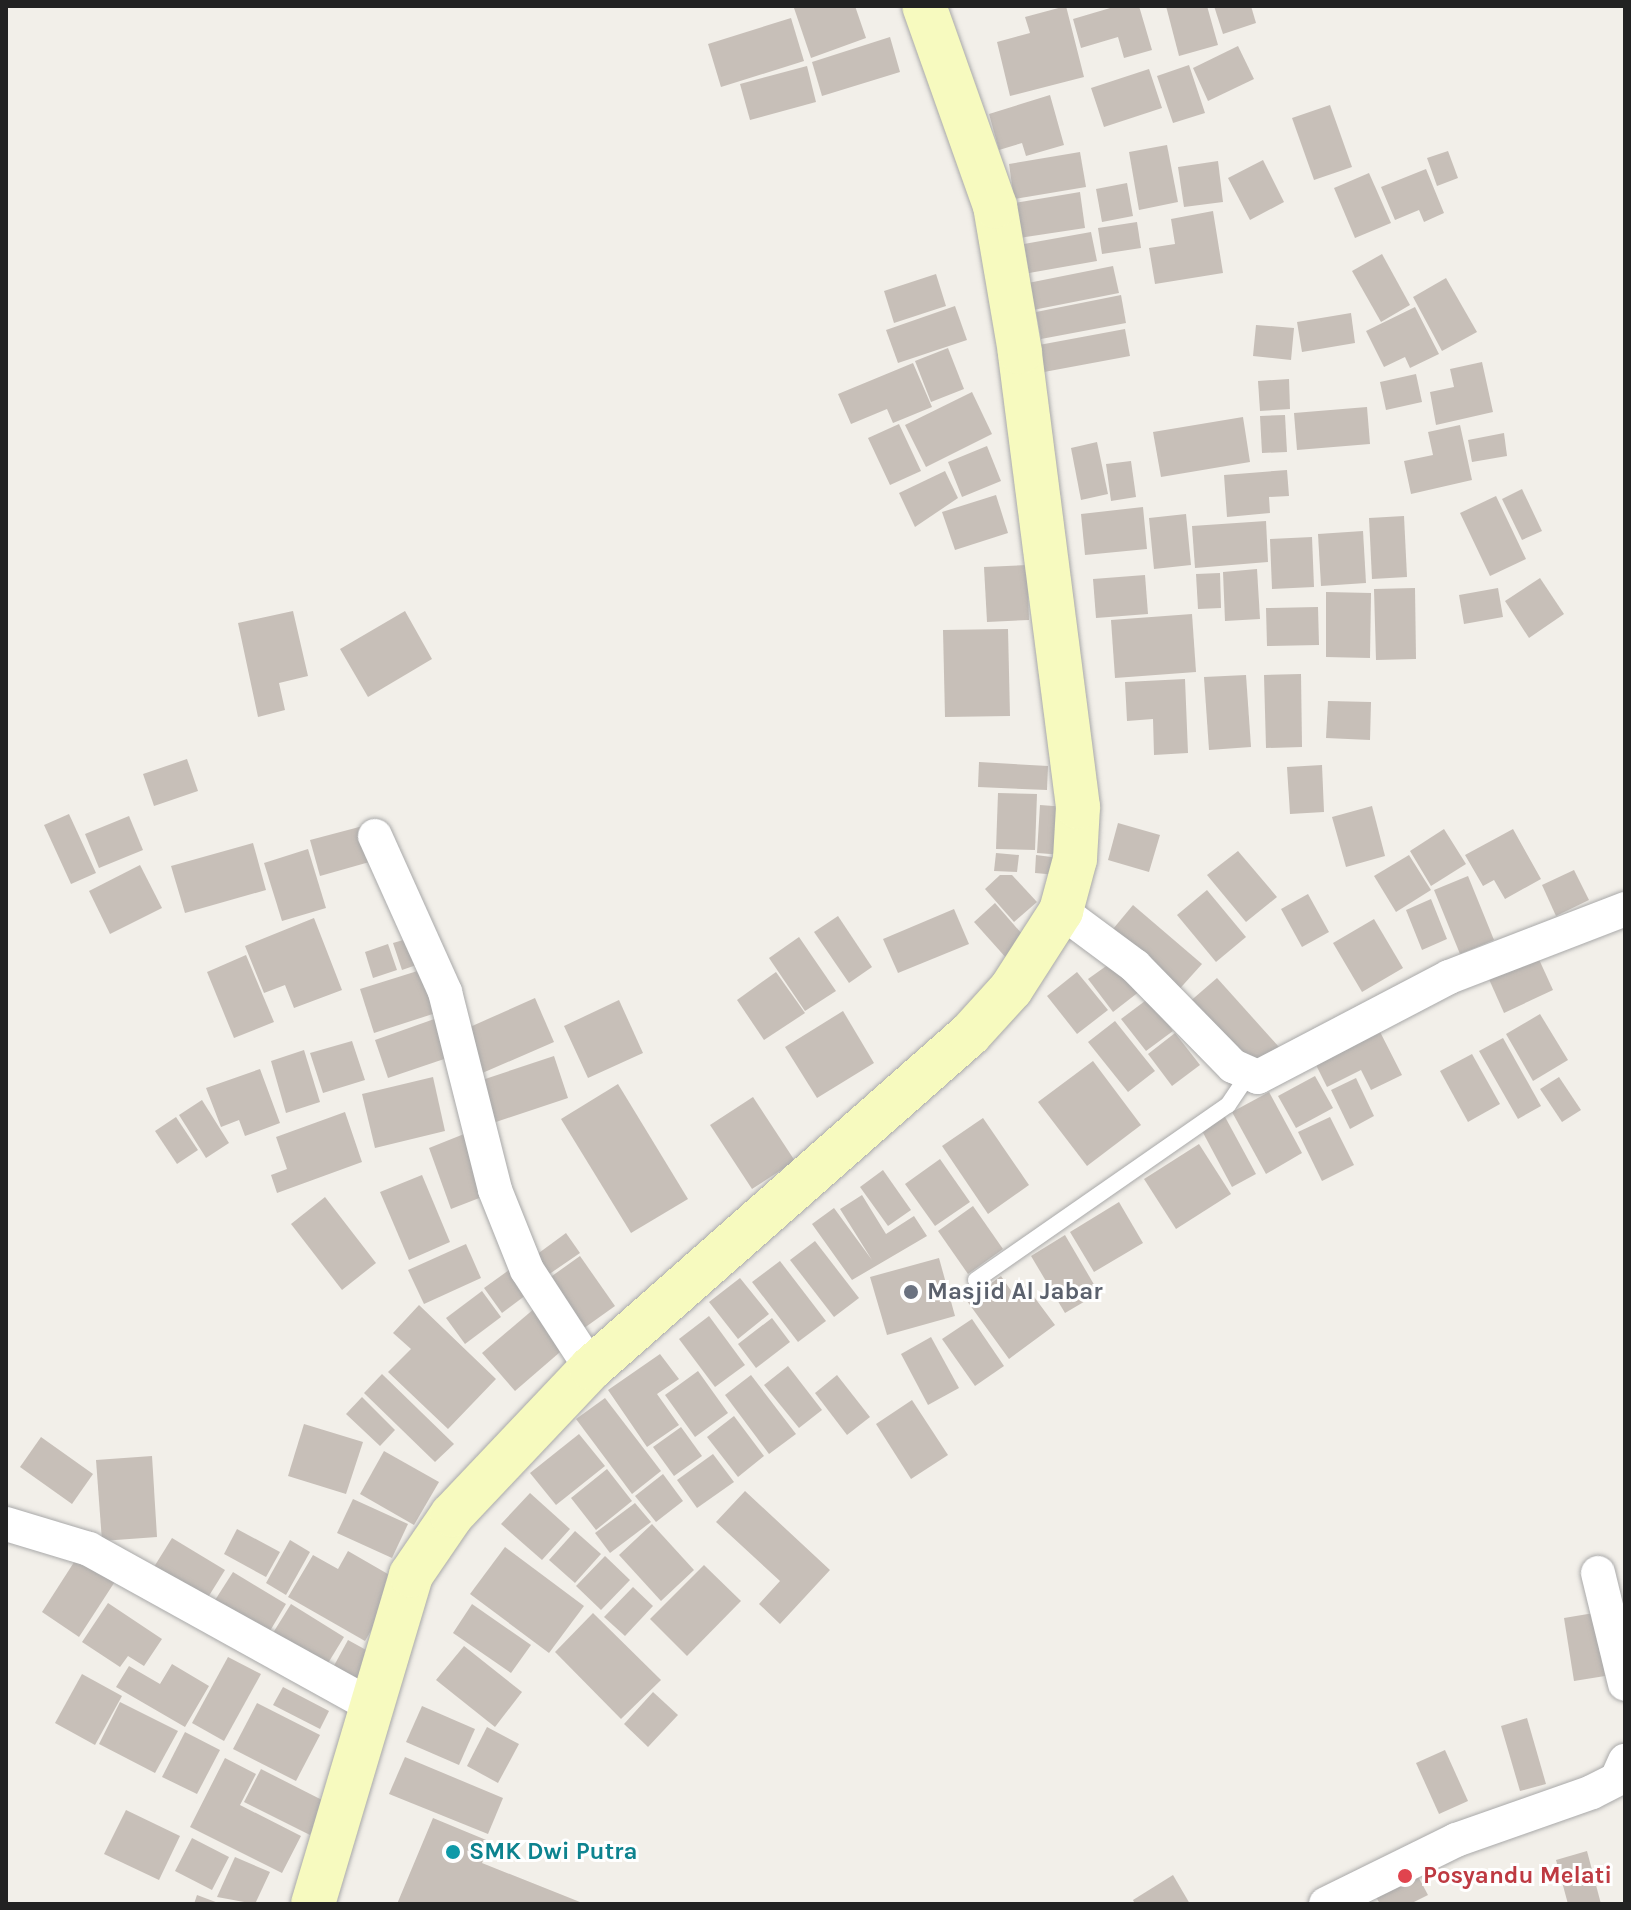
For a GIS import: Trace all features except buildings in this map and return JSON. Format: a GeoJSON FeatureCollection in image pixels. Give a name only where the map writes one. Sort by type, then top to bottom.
{"type":"FeatureCollection","features":[{"type":"Feature","properties":{"kind":"main road"},"geometry":{"type":"LineString","coordinates":[[313,1904],[369,1704],[411,1575],[452,1515],[591,1368],[970,1034],[1011,989],[1061,911],[1075,859],[1078,807],[1020,352],[995,206],[924,6]]}},
{"type":"Feature","properties":{"kind":"street"},"geometry":{"type":"LineString","coordinates":[[375,836],[419,922],[445,992],[490,1175],[527,1270],[591,1368]]}},
{"type":"Feature","properties":{"kind":"street"},"geometry":{"type":"LineString","coordinates":[[1061,911],[1135,966],[1247,1077],[1312,1051],[1449,977],[1625,909]]}},
{"type":"Feature","properties":{"kind":"street"},"geometry":{"type":"LineString","coordinates":[[6,1524],[89,1549],[369,1704]]}},
{"type":"Feature","properties":{"kind":"street"},"geometry":{"type":"LineString","coordinates":[[1598,1573],[1625,1684]]}},
{"type":"Feature","properties":{"kind":"street"},"geometry":{"type":"LineString","coordinates":[[1326,1904],[1456,1840],[1592,1792],[1617,1779],[1625,1761]]}},
{"type":"Feature","properties":{"kind":"lane"},"geometry":{"type":"LineString","coordinates":[[976,1280],[1228,1105],[1247,1077]]}},
{"type":"Feature","properties":{"kind":"place","name":"Masjid Al Jabar"},"geometry":{"type":"Point","coordinates":[911,1292]}},
{"type":"Feature","properties":{"kind":"place","name":"SMK Dwi Putra"},"geometry":{"type":"Point","coordinates":[453,1852]}},
{"type":"Feature","properties":{"kind":"place","name":"Posyandu Melati"},"geometry":{"type":"Point","coordinates":[1405,1876]}}]}
